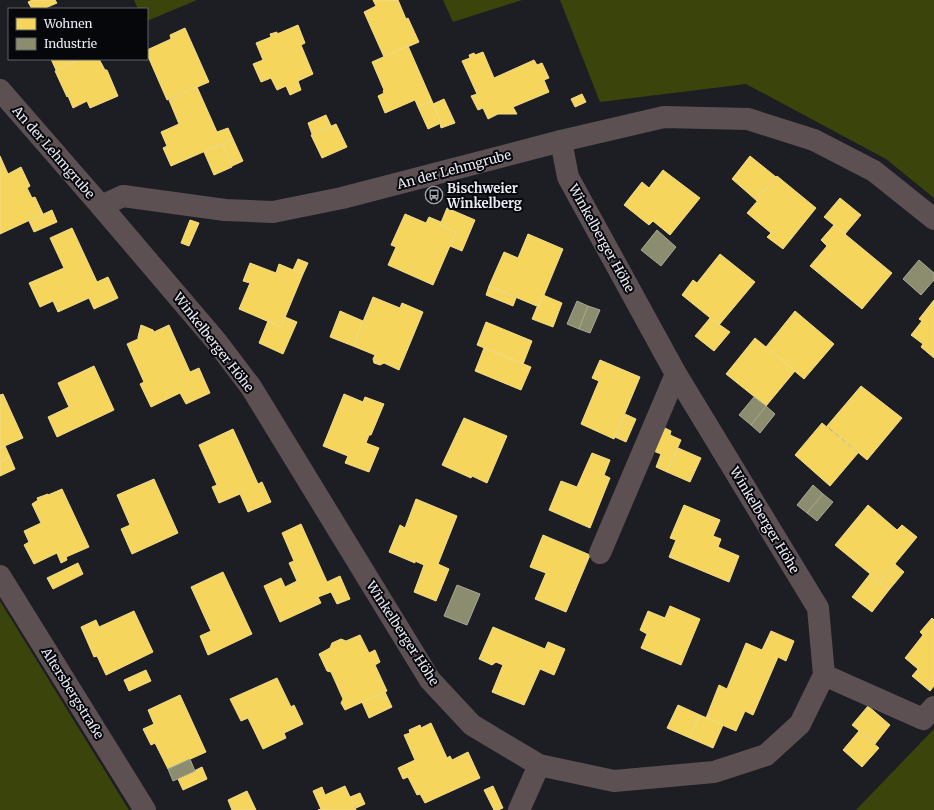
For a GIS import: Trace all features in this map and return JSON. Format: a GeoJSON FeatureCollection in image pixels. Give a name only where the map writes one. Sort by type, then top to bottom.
{"type":"FeatureCollection","features":[{"type":"Feature","properties":{"kind":"street","name":"An der Lehmgrube"},"geometry":{"type":"LineString","coordinates":[[0,90],[101,206],[123,196],[225,210],[272,212],[342,198],[561,141],[664,117],[748,119],[814,140],[874,171],[934,219]]}},
{"type":"Feature","properties":{"kind":"street","name":"Winkelberger Höhe"},"geometry":{"type":"LineString","coordinates":[[101,206],[216,341],[251,387],[430,680],[472,726],[539,765],[614,781],[714,772],[766,756],[800,724],[824,675],[818,608],[676,374],[568,177],[561,141]]}},
{"type":"Feature","properties":{"kind":"street"},"geometry":{"type":"LineString","coordinates":[[600,553],[676,374]]}},
{"type":"Feature","properties":{"kind":"street","name":"Altersbergstraße"},"geometry":{"type":"LineString","coordinates":[[0,576],[145,810]]}},
{"type":"Feature","properties":{"kind":"street"},"geometry":{"type":"LineString","coordinates":[[824,675],[923,719],[934,707]]}},
{"type":"Feature","properties":{"kind":"street"},"geometry":{"type":"LineString","coordinates":[[519,810],[539,765]]}},
{"type":"Feature","properties":{"kind":"green space"},"geometry":{"type":"Polygon","coordinates":[[[134,0],[197,0],[148,21],[148,8],[138,8],[134,0]]]}},
{"type":"Feature","properties":{"kind":"green space"},"geometry":{"type":"Polygon","coordinates":[[[443,0],[522,0],[453,22],[443,0]]]}},
{"type":"Feature","properties":{"kind":"green space"},"geometry":{"type":"Polygon","coordinates":[[[560,0],[934,0],[934,198],[886,159],[746,84],[600,102],[560,0]]]}},
{"type":"Feature","properties":{"kind":"green space"},"geometry":{"type":"Polygon","coordinates":[[[0,601],[129,810],[0,810],[0,601]]]}},
{"type":"Feature","properties":{"kind":"green space"},"geometry":{"type":"Polygon","coordinates":[[[934,729],[934,810],[856,810],[934,729]]]}},
{"type":"Feature","properties":{"kind":"building: Wohnen"},"geometry":{"type":"Polygon","coordinates":[[[32,0],[55,0],[57,3],[45,8],[31,8],[28,2],[32,0]]]}},
{"type":"Feature","properties":{"kind":"building: Wohnen"},"geometry":{"type":"Polygon","coordinates":[[[373,0],[398,0],[406,19],[408,18],[419,42],[384,57],[364,12],[376,6],[373,0]]]}},
{"type":"Feature","properties":{"kind":"building: Wohnen"},"geometry":{"type":"Polygon","coordinates":[[[298,25],[305,43],[301,45],[313,74],[298,81],[301,90],[290,95],[286,86],[277,90],[271,78],[261,82],[253,64],[263,60],[256,43],[271,37],[270,34],[277,32],[277,34],[298,25]]]}},
{"type":"Feature","properties":{"kind":"building: Wohnen"},"geometry":{"type":"Polygon","coordinates":[[[185,28],[209,82],[167,100],[148,56],[148,50],[171,39],[170,35],[185,28]]]}},
{"type":"Feature","properties":{"kind":"building: Wohnen"},"geometry":{"type":"Polygon","coordinates":[[[408,46],[432,101],[418,107],[415,100],[385,113],[378,96],[384,93],[384,90],[372,62],[408,46]]]}},
{"type":"Feature","properties":{"kind":"building: Wohnen"},"geometry":{"type":"Polygon","coordinates":[[[483,52],[494,78],[534,60],[537,65],[542,63],[549,78],[544,80],[549,92],[513,107],[517,114],[498,114],[488,119],[483,108],[478,110],[471,96],[477,94],[462,61],[470,58],[469,55],[474,53],[475,55],[483,52]]]}},
{"type":"Feature","properties":{"kind":"building: Wohnen"},"geometry":{"type":"Polygon","coordinates":[[[51,60],[80,60],[56,70],[51,60]]]}},
{"type":"Feature","properties":{"kind":"building: Wohnen"},"geometry":{"type":"Polygon","coordinates":[[[79,60],[100,60],[105,70],[107,70],[118,96],[90,108],[87,101],[73,108],[55,71],[79,60]]]}},
{"type":"Feature","properties":{"kind":"building: Wohnen"},"geometry":{"type":"Polygon","coordinates":[[[197,87],[217,132],[228,128],[233,139],[171,166],[163,148],[167,146],[161,132],[179,124],[169,100],[197,87]]]}},
{"type":"Feature","properties":{"kind":"building: Wohnen"},"geometry":{"type":"Polygon","coordinates":[[[582,94],[586,102],[575,107],[571,99],[582,94]]]}},
{"type":"Feature","properties":{"kind":"building: Wohnen"},"geometry":{"type":"Polygon","coordinates":[[[444,99],[455,123],[441,128],[441,123],[433,104],[444,99]]]}},
{"type":"Feature","properties":{"kind":"building: Wohnen"},"geometry":{"type":"Polygon","coordinates":[[[432,101],[441,123],[428,129],[418,107],[432,101]]]}},
{"type":"Feature","properties":{"kind":"building: Wohnen"},"geometry":{"type":"Polygon","coordinates":[[[326,115],[331,126],[312,134],[308,123],[326,115]]]}},
{"type":"Feature","properties":{"kind":"building: Wohnen"},"geometry":{"type":"Polygon","coordinates":[[[336,124],[347,147],[322,158],[311,135],[336,124]]]}},
{"type":"Feature","properties":{"kind":"building: Wohnen"},"geometry":{"type":"Polygon","coordinates":[[[233,139],[243,161],[232,166],[222,144],[233,139]]]}},
{"type":"Feature","properties":{"kind":"building: Wohnen"},"geometry":{"type":"Polygon","coordinates":[[[222,144],[232,167],[214,175],[204,152],[222,144]]]}},
{"type":"Feature","properties":{"kind":"building: Wohnen"},"geometry":{"type":"Polygon","coordinates":[[[0,156],[8,174],[21,167],[30,186],[27,188],[32,198],[35,197],[43,214],[0,234],[0,156]]]}},
{"type":"Feature","properties":{"kind":"building: Wohnen"},"geometry":{"type":"Polygon","coordinates":[[[750,156],[776,177],[764,192],[762,190],[758,196],[760,198],[757,201],[732,179],[750,156]]]}},
{"type":"Feature","properties":{"kind":"building: Wohnen"},"geometry":{"type":"Polygon","coordinates":[[[663,170],[700,198],[670,235],[653,221],[649,225],[624,205],[642,182],[649,188],[663,170]]]}},
{"type":"Feature","properties":{"kind":"building: Wohnen"},"geometry":{"type":"Polygon","coordinates":[[[777,176],[816,208],[783,249],[767,237],[771,233],[747,213],[760,198],[758,196],[762,190],[764,192],[777,176]]]}},
{"type":"Feature","properties":{"kind":"building: Wohnen"},"geometry":{"type":"Polygon","coordinates":[[[840,198],[861,215],[845,234],[824,217],[840,198]]]}},
{"type":"Feature","properties":{"kind":"building: Wohnen"},"geometry":{"type":"Polygon","coordinates":[[[447,208],[475,220],[462,251],[450,246],[456,232],[440,225],[447,208]]]}},
{"type":"Feature","properties":{"kind":"building: Wohnen"},"geometry":{"type":"Polygon","coordinates":[[[52,210],[57,222],[34,232],[29,221],[52,210]]]}},
{"type":"Feature","properties":{"kind":"building: Wohnen"},"geometry":{"type":"Polygon","coordinates":[[[405,214],[426,223],[429,217],[441,222],[440,225],[456,232],[433,285],[388,265],[396,247],[391,245],[405,214]]]}},
{"type":"Feature","properties":{"kind":"building: Wohnen"},"geometry":{"type":"Polygon","coordinates":[[[190,220],[199,223],[189,246],[181,243],[190,220]]]}},
{"type":"Feature","properties":{"kind":"building: Wohnen"},"geometry":{"type":"Polygon","coordinates":[[[834,225],[892,273],[862,309],[810,266],[827,246],[821,240],[834,225]]]}},
{"type":"Feature","properties":{"kind":"building: Wohnen"},"geometry":{"type":"Polygon","coordinates":[[[72,228],[97,282],[108,277],[118,298],[94,309],[89,298],[58,312],[53,301],[40,307],[29,283],[64,268],[50,238],[72,228]]]}},
{"type":"Feature","properties":{"kind":"building: Wohnen"},"geometry":{"type":"Polygon","coordinates":[[[528,234],[563,249],[539,307],[489,286],[504,252],[518,258],[528,234]]]}},
{"type":"Feature","properties":{"kind":"building: Wohnen"},"geometry":{"type":"Polygon","coordinates":[[[720,254],[755,282],[719,325],[682,295],[693,280],[697,283],[720,254]]]}},
{"type":"Feature","properties":{"kind":"building: Wohnen"},"geometry":{"type":"Polygon","coordinates":[[[298,259],[308,263],[303,274],[293,270],[298,259]]]}},
{"type":"Feature","properties":{"kind":"building: Wohnen"},"geometry":{"type":"Polygon","coordinates":[[[250,263],[276,273],[279,264],[303,274],[281,327],[239,309],[250,283],[243,281],[250,263]]]}},
{"type":"Feature","properties":{"kind":"building: Wohnen"},"geometry":{"type":"Polygon","coordinates":[[[489,286],[516,298],[513,306],[486,295],[489,286]]]}},
{"type":"Feature","properties":{"kind":"building: Wohnen"},"geometry":{"type":"Polygon","coordinates":[[[543,295],[562,303],[553,327],[532,319],[537,307],[539,307],[543,295]]]}},
{"type":"Feature","properties":{"kind":"building: Wohnen"},"geometry":{"type":"Polygon","coordinates":[[[373,297],[400,308],[402,303],[423,312],[399,370],[384,363],[380,365],[374,363],[373,359],[375,355],[353,346],[373,297]]]}},
{"type":"Feature","properties":{"kind":"building: Wohnen"},"geometry":{"type":"Polygon","coordinates":[[[934,300],[934,358],[921,347],[923,344],[911,335],[922,321],[919,319],[934,300]]]}},
{"type":"Feature","properties":{"kind":"building: Wohnen"},"geometry":{"type":"Polygon","coordinates":[[[340,311],[363,321],[353,346],[330,337],[340,311]]]}},
{"type":"Feature","properties":{"kind":"building: Wohnen"},"geometry":{"type":"Polygon","coordinates":[[[795,311],[834,344],[804,379],[766,347],[795,311]]]}},
{"type":"Feature","properties":{"kind":"building: Wohnen"},"geometry":{"type":"Polygon","coordinates":[[[285,317],[297,322],[283,354],[259,343],[268,321],[281,327],[285,317]]]}},
{"type":"Feature","properties":{"kind":"building: Wohnen"},"geometry":{"type":"Polygon","coordinates":[[[710,318],[730,332],[714,351],[695,336],[710,318]]]}},
{"type":"Feature","properties":{"kind":"building: Wohnen"},"geometry":{"type":"Polygon","coordinates":[[[486,322],[532,341],[523,364],[477,345],[486,322]]]}},
{"type":"Feature","properties":{"kind":"building: Wohnen"},"geometry":{"type":"Polygon","coordinates":[[[141,325],[153,330],[154,332],[169,325],[190,372],[199,368],[210,393],[186,404],[180,393],[151,407],[140,384],[144,382],[127,344],[138,339],[141,325]]]}},
{"type":"Feature","properties":{"kind":"building: Wohnen"},"geometry":{"type":"Polygon","coordinates":[[[755,338],[795,371],[766,406],[726,374],[755,338]]]}},
{"type":"Feature","properties":{"kind":"building: Wohnen"},"geometry":{"type":"Polygon","coordinates":[[[484,348],[531,367],[521,390],[475,371],[484,348]]]}},
{"type":"Feature","properties":{"kind":"building: Wohnen"},"geometry":{"type":"Polygon","coordinates":[[[600,360],[640,377],[614,439],[581,424],[599,381],[592,378],[600,360]]]}},
{"type":"Feature","properties":{"kind":"building: Wohnen"},"geometry":{"type":"Polygon","coordinates":[[[94,366],[114,410],[57,437],[48,417],[69,407],[58,383],[94,366]]]}},
{"type":"Feature","properties":{"kind":"building: Wohnen"},"geometry":{"type":"Polygon","coordinates":[[[861,386],[902,418],[867,460],[827,426],[861,386]]]}},
{"type":"Feature","properties":{"kind":"building: Wohnen"},"geometry":{"type":"Polygon","coordinates":[[[3,394],[23,438],[0,448],[0,395],[3,394]]]}},
{"type":"Feature","properties":{"kind":"building: Wohnen"},"geometry":{"type":"Polygon","coordinates":[[[344,394],[363,402],[365,397],[384,404],[366,443],[379,448],[369,472],[345,463],[348,456],[323,446],[344,394]]]}},
{"type":"Feature","properties":{"kind":"building: Wohnen"},"geometry":{"type":"Polygon","coordinates":[[[625,414],[636,419],[626,442],[615,437],[625,414]]]}},
{"type":"Feature","properties":{"kind":"building: Wohnen"},"geometry":{"type":"Polygon","coordinates":[[[464,418],[507,436],[487,483],[472,476],[471,478],[442,465],[464,418]]]}},
{"type":"Feature","properties":{"kind":"building: Wohnen"},"geometry":{"type":"Polygon","coordinates":[[[822,423],[858,453],[830,486],[795,455],[822,423]]]}},
{"type":"Feature","properties":{"kind":"building: Wohnen"},"geometry":{"type":"Polygon","coordinates":[[[661,426],[671,431],[670,435],[681,440],[667,472],[656,467],[661,454],[651,450],[661,426]]]}},
{"type":"Feature","properties":{"kind":"building: Wohnen"},"geometry":{"type":"Polygon","coordinates":[[[233,429],[258,484],[262,482],[271,502],[248,512],[240,494],[219,503],[212,487],[217,485],[199,445],[233,429]]]}},
{"type":"Feature","properties":{"kind":"building: Wohnen"},"geometry":{"type":"Polygon","coordinates":[[[5,446],[10,457],[0,462],[0,448],[5,446]]]}},
{"type":"Feature","properties":{"kind":"building: Wohnen"},"geometry":{"type":"Polygon","coordinates":[[[678,448],[701,458],[690,482],[667,472],[678,448]]]}},
{"type":"Feature","properties":{"kind":"building: Wohnen"},"geometry":{"type":"Polygon","coordinates":[[[592,453],[610,460],[604,475],[610,478],[590,528],[549,510],[561,481],[577,487],[592,453]]]}},
{"type":"Feature","properties":{"kind":"building: Wohnen"},"geometry":{"type":"Polygon","coordinates":[[[10,457],[15,469],[0,476],[0,462],[10,457]]]}},
{"type":"Feature","properties":{"kind":"building: Wohnen"},"geometry":{"type":"Polygon","coordinates":[[[154,479],[178,533],[132,554],[121,529],[130,525],[117,495],[154,479]]]}},
{"type":"Feature","properties":{"kind":"building: Wohnen"},"geometry":{"type":"Polygon","coordinates":[[[62,489],[89,547],[66,557],[67,560],[61,563],[57,553],[34,564],[24,545],[29,542],[24,531],[41,523],[32,504],[38,500],[37,498],[62,489]]]}},
{"type":"Feature","properties":{"kind":"building: Wohnen"},"geometry":{"type":"Polygon","coordinates":[[[416,499],[457,516],[438,564],[449,569],[436,601],[414,592],[424,565],[415,561],[415,563],[389,552],[400,525],[405,528],[416,499]]]}},
{"type":"Feature","properties":{"kind":"building: Wohnen"},"geometry":{"type":"Polygon","coordinates":[[[684,505],[720,520],[713,536],[721,539],[718,547],[739,556],[729,582],[669,557],[676,540],[670,538],[684,505]]]}},
{"type":"Feature","properties":{"kind":"building: Wohnen"},"geometry":{"type":"Polygon","coordinates":[[[868,505],[897,530],[902,525],[917,537],[880,582],[835,545],[868,505]]]}},
{"type":"Feature","properties":{"kind":"building: Wohnen"},"geometry":{"type":"Polygon","coordinates":[[[301,524],[327,582],[340,576],[350,599],[337,604],[331,592],[318,597],[321,603],[280,622],[264,586],[281,578],[285,587],[297,581],[289,563],[294,561],[282,533],[301,524]]]}},
{"type":"Feature","properties":{"kind":"building: Wohnen"},"geometry":{"type":"Polygon","coordinates":[[[543,535],[590,555],[566,612],[535,599],[546,573],[530,567],[543,535]]]}},
{"type":"Feature","properties":{"kind":"building: Wohnen"},"geometry":{"type":"Polygon","coordinates":[[[78,563],[83,574],[53,589],[47,578],[78,563]]]}},
{"type":"Feature","properties":{"kind":"building: Wohnen"},"geometry":{"type":"Polygon","coordinates":[[[895,564],[904,572],[889,590],[880,582],[895,564]]]}},
{"type":"Feature","properties":{"kind":"building: Wohnen"},"geometry":{"type":"Polygon","coordinates":[[[223,572],[252,634],[208,655],[200,636],[211,631],[191,587],[223,572]]]}},
{"type":"Feature","properties":{"kind":"building: Wohnen"},"geometry":{"type":"Polygon","coordinates":[[[870,574],[889,590],[872,612],[852,597],[870,574]]]}},
{"type":"Feature","properties":{"kind":"building: Wohnen"},"geometry":{"type":"Polygon","coordinates":[[[670,606],[700,619],[681,665],[641,648],[647,634],[640,630],[648,611],[665,618],[670,606]]]}},
{"type":"Feature","properties":{"kind":"building: Wohnen"},"geometry":{"type":"Polygon","coordinates":[[[134,611],[153,652],[106,675],[97,656],[94,657],[81,627],[96,620],[99,627],[134,611]]]}},
{"type":"Feature","properties":{"kind":"building: Wohnen"},"geometry":{"type":"Polygon","coordinates":[[[932,618],[934,620],[934,686],[930,691],[912,676],[918,669],[905,658],[923,635],[920,632],[932,618]]]}},
{"type":"Feature","properties":{"kind":"building: Wohnen"},"geometry":{"type":"Polygon","coordinates":[[[493,627],[545,649],[548,642],[565,649],[554,675],[540,669],[524,705],[492,692],[503,665],[496,662],[492,665],[479,659],[493,627]]]}},
{"type":"Feature","properties":{"kind":"building: Wohnen"},"geometry":{"type":"Polygon","coordinates":[[[771,631],[794,641],[786,661],[778,657],[753,715],[745,711],[736,731],[706,718],[719,685],[727,689],[746,643],[762,650],[771,631]]]}},
{"type":"Feature","properties":{"kind":"building: Wohnen"},"geometry":{"type":"Polygon","coordinates":[[[360,635],[369,653],[375,650],[380,662],[375,665],[387,691],[345,710],[341,703],[343,699],[331,672],[327,671],[319,654],[330,648],[332,643],[341,639],[346,641],[360,635]]]}},
{"type":"Feature","properties":{"kind":"building: Wohnen"},"geometry":{"type":"Polygon","coordinates":[[[146,670],[151,681],[129,691],[124,680],[146,670]]]}},
{"type":"Feature","properties":{"kind":"building: Wohnen"},"geometry":{"type":"Polygon","coordinates":[[[277,678],[291,707],[294,705],[303,724],[284,733],[286,738],[263,749],[248,718],[241,721],[230,699],[277,678]]]}},
{"type":"Feature","properties":{"kind":"building: Wohnen"},"geometry":{"type":"Polygon","coordinates":[[[385,692],[392,707],[369,718],[362,702],[385,692]]]}},
{"type":"Feature","properties":{"kind":"building: Wohnen"},"geometry":{"type":"Polygon","coordinates":[[[180,695],[206,752],[168,769],[155,743],[151,745],[143,729],[154,724],[148,710],[180,695]]]}},
{"type":"Feature","properties":{"kind":"building: Wohnen"},"geometry":{"type":"Polygon","coordinates":[[[678,705],[700,715],[690,738],[667,728],[678,705]]]}},
{"type":"Feature","properties":{"kind":"building: Wohnen"},"geometry":{"type":"Polygon","coordinates":[[[868,706],[890,725],[875,744],[852,725],[868,706]]]}},
{"type":"Feature","properties":{"kind":"building: Wohnen"},"geometry":{"type":"Polygon","coordinates":[[[700,715],[723,725],[713,748],[690,738],[700,715]]]}},
{"type":"Feature","properties":{"kind":"building: Wohnen"},"geometry":{"type":"Polygon","coordinates":[[[431,723],[447,758],[450,756],[452,760],[468,752],[480,778],[425,803],[420,794],[417,795],[408,777],[403,779],[398,768],[415,760],[404,735],[410,733],[409,730],[420,725],[421,728],[431,723]]]}},
{"type":"Feature","properties":{"kind":"building: Wohnen"},"geometry":{"type":"Polygon","coordinates":[[[859,731],[879,748],[862,767],[843,750],[859,731]]]}},
{"type":"Feature","properties":{"kind":"building: Wohnen"},"geometry":{"type":"Polygon","coordinates":[[[202,767],[207,779],[183,790],[178,779],[202,767]]]}},
{"type":"Feature","properties":{"kind":"building: Wohnen"},"geometry":{"type":"Polygon","coordinates":[[[345,786],[356,810],[318,810],[321,809],[313,791],[322,787],[325,795],[345,786]]]}},
{"type":"Feature","properties":{"kind":"building: Wohnen"},"geometry":{"type":"Polygon","coordinates":[[[493,786],[503,808],[498,810],[494,810],[484,790],[493,786]]]}},
{"type":"Feature","properties":{"kind":"building: Wohnen"},"geometry":{"type":"Polygon","coordinates":[[[247,791],[256,810],[232,810],[228,800],[247,791]]]}},
{"type":"Feature","properties":{"kind":"building: Wohnen"},"geometry":{"type":"Polygon","coordinates":[[[360,793],[365,804],[356,808],[350,797],[360,793]]]}},
{"type":"Feature","properties":{"kind":"building: Industrie"},"geometry":{"type":"Polygon","coordinates":[[[657,230],[676,247],[661,266],[641,250],[657,230]]]}},
{"type":"Feature","properties":{"kind":"building: Industrie"},"geometry":{"type":"Polygon","coordinates":[[[919,260],[934,273],[934,280],[921,295],[903,279],[919,260]]]}},
{"type":"Feature","properties":{"kind":"building: Industrie"},"geometry":{"type":"Polygon","coordinates":[[[577,301],[588,306],[579,329],[567,324],[577,301]]]}},
{"type":"Feature","properties":{"kind":"building: Industrie"},"geometry":{"type":"Polygon","coordinates":[[[588,306],[600,310],[590,333],[579,329],[588,306]]]}},
{"type":"Feature","properties":{"kind":"building: Industrie"},"geometry":{"type":"Polygon","coordinates":[[[754,397],[766,406],[751,425],[739,415],[754,397]]]}},
{"type":"Feature","properties":{"kind":"building: Industrie"},"geometry":{"type":"Polygon","coordinates":[[[766,406],[775,414],[760,433],[751,425],[766,406]]]}},
{"type":"Feature","properties":{"kind":"building: Industrie"},"geometry":{"type":"Polygon","coordinates":[[[813,485],[823,494],[807,513],[797,505],[813,485]]]}},
{"type":"Feature","properties":{"kind":"building: Industrie"},"geometry":{"type":"Polygon","coordinates":[[[823,494],[833,502],[817,521],[807,513],[823,494]]]}},
{"type":"Feature","properties":{"kind":"building: Industrie"},"geometry":{"type":"Polygon","coordinates":[[[457,585],[480,594],[467,625],[444,616],[457,585]]]}},
{"type":"Feature","properties":{"kind":"building: Industrie"},"geometry":{"type":"Polygon","coordinates":[[[190,759],[195,771],[173,781],[168,769],[190,759]]]}},
{"type":"Feature","properties":{"kind":"place","name":"Bischweier Winkelberg"},"geometry":{"type":"Point","coordinates":[434,195]}}]}
